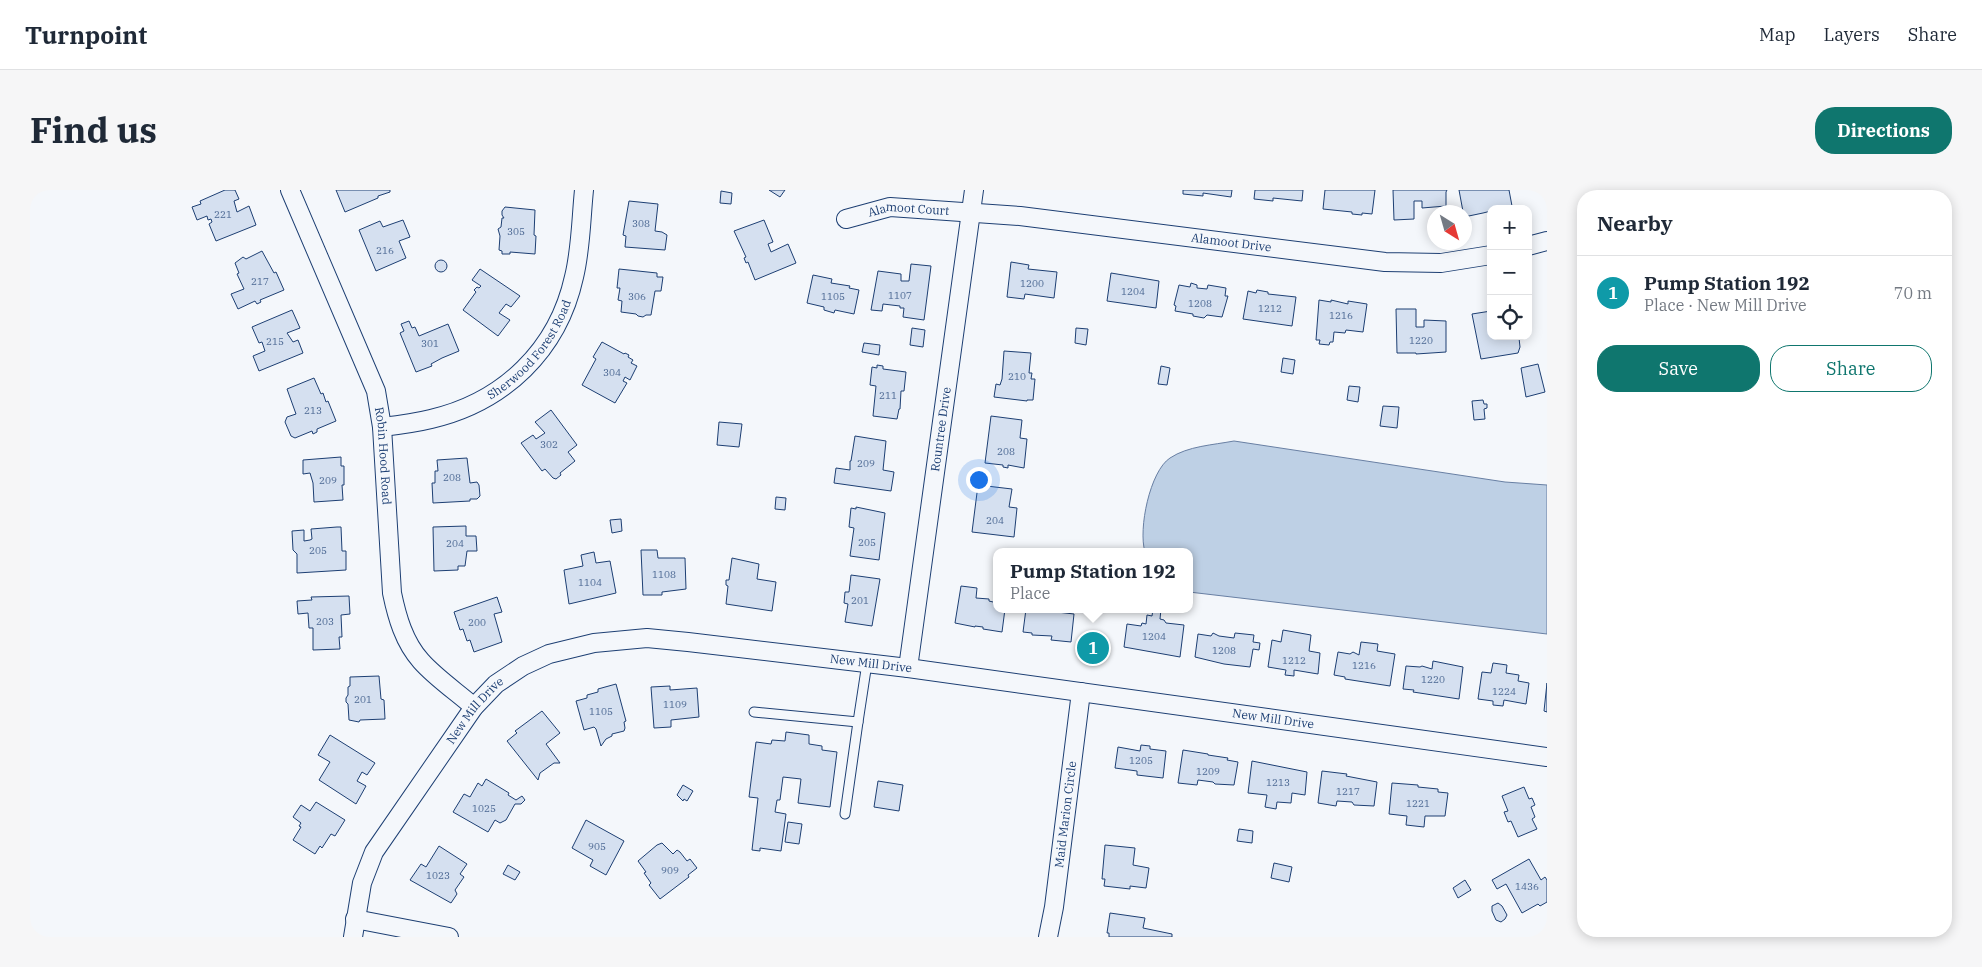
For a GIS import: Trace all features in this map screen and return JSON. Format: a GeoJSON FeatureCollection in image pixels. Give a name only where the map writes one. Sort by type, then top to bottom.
{"type":"FeatureCollection","features":[{"type":"Feature","properties":{"kind":"street","name":"Robin Hood Road"},"geometry":{"type":"LineString","coordinates":[[290,190],[376,391],[382,427],[392,593],[396,615],[406,639],[420,660],[474,707]]}},
{"type":"Feature","properties":{"kind":"street","name":"Sherwood Forest Road"},"geometry":{"type":"LineString","coordinates":[[382,427],[433,419],[481,401],[509,384],[532,362],[552,336],[566,306],[575,276],[584,190]]}},
{"type":"Feature","properties":{"kind":"street","name":"Rountree Drive"},"geometry":{"type":"LineString","coordinates":[[908,668],[974,190]]}},
{"type":"Feature","properties":{"kind":"street","name":"Alamoot Court"},"geometry":{"type":"LineString","coordinates":[[846,219],[890,207],[971,213]]}},
{"type":"Feature","properties":{"kind":"street","name":"Alamoot Drive"},"geometry":{"type":"LineString","coordinates":[[971,213],[1020,216],[1376,262],[1441,263],[1487,257]]}},
{"type":"Feature","properties":{"kind":"street"},"geometry":{"type":"LineString","coordinates":[[1532,245],[1547,241]]}},
{"type":"Feature","properties":{"kind":"street","name":"New Mill Drive"},"geometry":{"type":"LineString","coordinates":[[353,937],[362,883],[374,852],[474,707],[496,684],[523,666],[549,654],[594,643],[647,638],[867,663],[1547,757]]}},
{"type":"Feature","properties":{"kind":"street","name":"Maid Marion Circle"},"geometry":{"type":"LineString","coordinates":[[1048,937],[1054,908],[1081,692]]}},
{"type":"Feature","properties":{"kind":"street"},"geometry":{"type":"LineString","coordinates":[[355,919],[449,937]]}},
{"type":"Feature","properties":{"kind":"lane"},"geometry":{"type":"LineString","coordinates":[[845,814],[867,663]]}},
{"type":"Feature","properties":{"kind":"lane"},"geometry":{"type":"LineString","coordinates":[[754,712],[858,722]]}},
{"type":"Feature","properties":{"kind":"water"},"geometry":{"type":"Polygon","coordinates":[[[1234,441],[1505,482],[1547,485],[1547,634],[1193,592],[1193,548],[1144,548],[1143,529],[1151,487],[1163,465],[1177,454],[1201,446],[1234,441]]]}},
{"type":"Feature","properties":{"kind":"building"},"geometry":{"type":"Polygon","coordinates":[[[225,190],[235,190],[239,199],[234,201],[237,212],[249,206],[256,225],[216,241],[209,224],[212,222],[211,219],[208,220],[207,216],[197,220],[192,207],[201,204],[200,201],[225,190]]]}},
{"type":"Feature","properties":{"kind":"building"},"geometry":{"type":"Polygon","coordinates":[[[336,190],[390,190],[390,192],[345,212],[336,190]]]}},
{"type":"Feature","properties":{"kind":"building"},"geometry":{"type":"Polygon","coordinates":[[[769,190],[785,190],[780,197],[769,190]]]}},
{"type":"Feature","properties":{"kind":"building"},"geometry":{"type":"Polygon","coordinates":[[[1183,190],[1232,190],[1231,197],[1203,193],[1203,196],[1183,194],[1183,190]]]}},
{"type":"Feature","properties":{"kind":"building"},"geometry":{"type":"Polygon","coordinates":[[[1255,190],[1303,190],[1302,201],[1273,198],[1273,201],[1254,199],[1255,190]]]}},
{"type":"Feature","properties":{"kind":"building"},"geometry":{"type":"Polygon","coordinates":[[[1325,190],[1375,190],[1372,214],[1352,214],[1352,212],[1323,209],[1325,190]]]}},
{"type":"Feature","properties":{"kind":"building"},"geometry":{"type":"Polygon","coordinates":[[[1393,190],[1447,190],[1446,205],[1427,205],[1427,208],[1422,208],[1422,201],[1414,201],[1414,219],[1394,220],[1393,190]]]}},
{"type":"Feature","properties":{"kind":"building"},"geometry":{"type":"Polygon","coordinates":[[[1459,190],[1509,190],[1512,205],[1487,205],[1487,212],[1472,215],[1472,205],[1462,205],[1459,190]]]}},
{"type":"Feature","properties":{"kind":"building"},"geometry":{"type":"Polygon","coordinates":[[[721,191],[732,193],[731,204],[720,203],[721,191]]]}},
{"type":"Feature","properties":{"kind":"building"},"geometry":{"type":"Polygon","coordinates":[[[629,201],[658,204],[655,231],[667,235],[665,250],[625,247],[626,236],[623,235],[629,201]]]}},
{"type":"Feature","properties":{"kind":"building"},"geometry":{"type":"Polygon","coordinates":[[[505,207],[535,210],[535,254],[510,252],[510,254],[502,254],[502,251],[499,250],[500,236],[498,229],[501,227],[502,218],[504,218],[502,211],[505,207]]]}},
{"type":"Feature","properties":{"kind":"building"},"geometry":{"type":"Polygon","coordinates":[[[403,220],[410,237],[399,241],[406,258],[376,271],[359,230],[380,221],[383,227],[403,220]]]}},
{"type":"Feature","properties":{"kind":"building"},"geometry":{"type":"Polygon","coordinates":[[[764,220],[773,242],[768,244],[771,252],[788,244],[796,263],[755,280],[748,262],[746,263],[744,258],[746,257],[734,231],[764,220]]]}},
{"type":"Feature","properties":{"kind":"building"},"geometry":{"type":"Polygon","coordinates":[[[262,251],[274,273],[276,272],[284,290],[260,300],[261,302],[257,304],[255,301],[238,309],[231,294],[244,289],[237,274],[239,273],[235,263],[243,257],[246,259],[262,251]]]}},
{"type":"Feature","properties":{"kind":"building"},"geometry":{"type":"Polygon","coordinates":[[[439,260],[443,260],[447,266],[443,272],[439,272],[435,268],[435,264],[439,260]]]}},
{"type":"Feature","properties":{"kind":"building"},"geometry":{"type":"Polygon","coordinates":[[[1011,262],[1029,265],[1028,269],[1057,272],[1054,298],[1025,294],[1024,299],[1007,297],[1011,262]]]}},
{"type":"Feature","properties":{"kind":"building"},"geometry":{"type":"Polygon","coordinates":[[[911,264],[931,266],[924,320],[903,317],[904,308],[900,308],[900,306],[883,304],[882,311],[871,310],[878,271],[901,274],[901,281],[909,281],[911,264]]]}},
{"type":"Feature","properties":{"kind":"building"},"geometry":{"type":"Polygon","coordinates":[[[480,269],[520,296],[511,307],[506,304],[499,313],[510,320],[498,336],[463,310],[476,292],[474,290],[481,286],[472,280],[480,269]]]}},
{"type":"Feature","properties":{"kind":"building"},"geometry":{"type":"Polygon","coordinates":[[[619,269],[657,273],[657,277],[663,277],[661,291],[655,291],[651,315],[643,317],[621,312],[622,301],[618,300],[620,288],[617,288],[619,269]]]}},
{"type":"Feature","properties":{"kind":"building"},"geometry":{"type":"Polygon","coordinates":[[[1111,273],[1159,281],[1156,308],[1107,301],[1111,273]]]}},
{"type":"Feature","properties":{"kind":"building"},"geometry":{"type":"Polygon","coordinates":[[[813,275],[832,279],[831,283],[850,286],[849,288],[859,290],[854,314],[835,310],[834,313],[824,310],[824,307],[807,303],[813,275]]]}},
{"type":"Feature","properties":{"kind":"building"},"geometry":{"type":"Polygon","coordinates":[[[1191,283],[1197,285],[1197,288],[1207,289],[1208,285],[1226,288],[1225,296],[1228,296],[1222,317],[1207,315],[1204,318],[1175,311],[1176,306],[1174,305],[1179,285],[1190,287],[1191,283]]]}},
{"type":"Feature","properties":{"kind":"building"},"geometry":{"type":"Polygon","coordinates":[[[1257,290],[1268,292],[1268,294],[1296,297],[1292,326],[1243,319],[1248,291],[1256,293],[1257,290]]]}},
{"type":"Feature","properties":{"kind":"building"},"geometry":{"type":"Polygon","coordinates":[[[1319,300],[1331,302],[1331,300],[1348,304],[1348,301],[1367,304],[1363,332],[1346,330],[1345,333],[1334,332],[1333,342],[1330,342],[1329,345],[1319,344],[1320,340],[1316,340],[1319,300]]]}},
{"type":"Feature","properties":{"kind":"building"},"geometry":{"type":"Polygon","coordinates":[[[1396,309],[1416,309],[1416,327],[1424,327],[1424,320],[1446,321],[1446,352],[1397,353],[1396,309]]]}},
{"type":"Feature","properties":{"kind":"building"},"geometry":{"type":"Polygon","coordinates":[[[292,310],[300,328],[287,333],[293,342],[298,340],[303,353],[259,371],[253,356],[265,351],[262,342],[259,343],[252,327],[292,310]]]}},
{"type":"Feature","properties":{"kind":"building"},"geometry":{"type":"Polygon","coordinates":[[[1487,312],[1487,340],[1519,340],[1518,353],[1481,359],[1472,314],[1487,312]]]}},
{"type":"Feature","properties":{"kind":"building"},"geometry":{"type":"Polygon","coordinates":[[[409,321],[412,328],[415,327],[419,336],[448,324],[459,351],[431,364],[432,366],[416,372],[400,333],[404,331],[401,324],[409,321]]]}},
{"type":"Feature","properties":{"kind":"building"},"geometry":{"type":"Polygon","coordinates":[[[912,328],[925,330],[923,347],[910,345],[912,328]]]}},
{"type":"Feature","properties":{"kind":"building"},"geometry":{"type":"Polygon","coordinates":[[[1076,328],[1088,329],[1086,345],[1075,343],[1076,328]]]}},
{"type":"Feature","properties":{"kind":"building"},"geometry":{"type":"Polygon","coordinates":[[[602,342],[629,355],[628,357],[633,360],[631,363],[637,366],[630,380],[625,377],[623,381],[627,383],[615,403],[582,385],[596,359],[593,357],[602,342]]]}},
{"type":"Feature","properties":{"kind":"building"},"geometry":{"type":"Polygon","coordinates":[[[864,343],[880,345],[879,355],[862,352],[864,343]]]}},
{"type":"Feature","properties":{"kind":"building"},"geometry":{"type":"Polygon","coordinates":[[[1004,351],[1031,353],[1029,373],[1032,373],[1031,379],[1035,379],[1033,400],[994,397],[996,384],[1000,385],[1002,379],[1004,351]]]}},
{"type":"Feature","properties":{"kind":"building"},"geometry":{"type":"Polygon","coordinates":[[[1283,358],[1295,360],[1293,374],[1281,372],[1283,358]]]}},
{"type":"Feature","properties":{"kind":"building"},"geometry":{"type":"Polygon","coordinates":[[[1538,364],[1545,392],[1526,397],[1521,368],[1538,364]]]}},
{"type":"Feature","properties":{"kind":"building"},"geometry":{"type":"Polygon","coordinates":[[[877,365],[883,366],[883,369],[906,372],[904,391],[901,391],[900,409],[897,419],[873,416],[876,386],[870,385],[872,367],[877,368],[877,365]]]}},
{"type":"Feature","properties":{"kind":"building"},"geometry":{"type":"Polygon","coordinates":[[[1161,366],[1170,368],[1167,385],[1158,384],[1161,366]]]}},
{"type":"Feature","properties":{"kind":"building"},"geometry":{"type":"Polygon","coordinates":[[[314,378],[321,394],[323,393],[326,402],[328,401],[336,421],[317,429],[317,432],[313,434],[312,431],[295,438],[291,436],[285,422],[287,417],[296,414],[287,389],[314,378]]]}},
{"type":"Feature","properties":{"kind":"building"},"geometry":{"type":"Polygon","coordinates":[[[1349,386],[1360,387],[1358,402],[1347,400],[1349,386]]]}},
{"type":"Feature","properties":{"kind":"building"},"geometry":{"type":"Polygon","coordinates":[[[1483,400],[1484,404],[1487,404],[1487,408],[1484,409],[1485,419],[1474,420],[1472,401],[1483,400]]]}},
{"type":"Feature","properties":{"kind":"building"},"geometry":{"type":"Polygon","coordinates":[[[1383,406],[1399,407],[1397,428],[1380,426],[1383,406]]]}},
{"type":"Feature","properties":{"kind":"building"},"geometry":{"type":"Polygon","coordinates":[[[551,410],[577,445],[568,452],[575,461],[560,473],[561,475],[556,479],[545,469],[542,471],[521,443],[533,435],[536,439],[545,433],[535,422],[551,410]]]}},
{"type":"Feature","properties":{"kind":"building"},"geometry":{"type":"Polygon","coordinates":[[[991,416],[1022,420],[1020,438],[1027,439],[1024,468],[1008,465],[1008,468],[1003,467],[1003,465],[985,463],[991,416]]]}},
{"type":"Feature","properties":{"kind":"building"},"geometry":{"type":"Polygon","coordinates":[[[719,422],[742,424],[739,447],[717,445],[719,422]]]}},
{"type":"Feature","properties":{"kind":"building"},"geometry":{"type":"Polygon","coordinates":[[[855,436],[886,441],[883,470],[894,472],[891,491],[834,483],[836,468],[850,470],[855,436]]]}},
{"type":"Feature","properties":{"kind":"building"},"geometry":{"type":"Polygon","coordinates":[[[341,457],[341,466],[344,466],[343,500],[314,502],[313,483],[310,473],[303,474],[303,460],[341,457]]]}},
{"type":"Feature","properties":{"kind":"building"},"geometry":{"type":"Polygon","coordinates":[[[467,458],[470,483],[477,482],[480,496],[477,499],[470,499],[470,501],[433,503],[432,483],[435,483],[435,471],[438,471],[437,460],[467,458]]]}},
{"type":"Feature","properties":{"kind":"building"},"geometry":{"type":"Polygon","coordinates":[[[978,485],[1012,489],[1009,507],[1017,508],[1014,537],[972,532],[978,485]]]}},
{"type":"Feature","properties":{"kind":"building"},"geometry":{"type":"Polygon","coordinates":[[[776,497],[786,498],[785,510],[775,509],[776,497]]]}},
{"type":"Feature","properties":{"kind":"building"},"geometry":{"type":"Polygon","coordinates":[[[856,507],[885,513],[879,560],[850,556],[854,528],[849,527],[851,508],[856,509],[856,507]]]}},
{"type":"Feature","properties":{"kind":"building"},"geometry":{"type":"Polygon","coordinates":[[[621,519],[622,531],[612,533],[610,520],[621,519]]]}},
{"type":"Feature","properties":{"kind":"building"},"geometry":{"type":"Polygon","coordinates":[[[466,526],[466,536],[476,536],[477,551],[467,551],[465,566],[458,566],[458,570],[434,571],[433,527],[466,526]]]}},
{"type":"Feature","properties":{"kind":"building"},"geometry":{"type":"Polygon","coordinates":[[[341,527],[342,551],[346,551],[346,570],[297,573],[297,554],[293,550],[292,531],[304,530],[304,541],[312,539],[311,529],[341,527]]]}},
{"type":"Feature","properties":{"kind":"building"},"geometry":{"type":"Polygon","coordinates":[[[641,550],[657,550],[658,558],[685,558],[686,589],[662,592],[662,595],[643,595],[641,550]]]}},
{"type":"Feature","properties":{"kind":"building"},"geometry":{"type":"Polygon","coordinates":[[[594,552],[596,563],[610,561],[616,593],[569,604],[564,570],[583,566],[581,555],[594,552]]]}},
{"type":"Feature","properties":{"kind":"building"},"geometry":{"type":"Polygon","coordinates":[[[732,558],[759,564],[757,579],[776,582],[772,611],[726,604],[728,586],[726,585],[726,580],[729,580],[732,558]]]}},
{"type":"Feature","properties":{"kind":"building"},"geometry":{"type":"Polygon","coordinates":[[[851,575],[880,579],[872,626],[845,622],[848,604],[844,603],[845,592],[849,592],[851,575]]]}},
{"type":"Feature","properties":{"kind":"building"},"geometry":{"type":"Polygon","coordinates":[[[961,586],[977,588],[976,598],[989,599],[989,601],[993,602],[993,613],[1004,613],[1002,632],[955,623],[961,586]]]}},
{"type":"Feature","properties":{"kind":"building"},"geometry":{"type":"Polygon","coordinates":[[[349,596],[350,614],[341,615],[342,637],[339,637],[340,649],[313,650],[313,628],[309,628],[308,613],[298,614],[297,601],[312,600],[311,597],[349,596]]]}},
{"type":"Feature","properties":{"kind":"building"},"geometry":{"type":"Polygon","coordinates":[[[497,597],[502,612],[494,614],[502,642],[474,652],[470,640],[467,641],[463,629],[460,630],[454,612],[497,597]]]}},
{"type":"Feature","properties":{"kind":"building"},"geometry":{"type":"Polygon","coordinates":[[[1025,613],[1074,614],[1071,642],[1051,640],[1052,636],[1032,635],[1032,633],[1023,632],[1025,613]]]}},
{"type":"Feature","properties":{"kind":"building"},"geometry":{"type":"Polygon","coordinates":[[[1152,613],[1161,613],[1160,619],[1166,623],[1184,625],[1180,657],[1124,647],[1127,624],[1141,626],[1142,623],[1146,624],[1147,615],[1152,616],[1152,613]]]}},
{"type":"Feature","properties":{"kind":"building"},"geometry":{"type":"Polygon","coordinates":[[[1283,630],[1311,635],[1309,651],[1320,653],[1318,674],[1294,670],[1294,676],[1285,675],[1286,670],[1268,667],[1272,640],[1281,642],[1283,630]]]}},
{"type":"Feature","properties":{"kind":"building"},"geometry":{"type":"Polygon","coordinates":[[[1213,633],[1219,636],[1234,638],[1235,633],[1254,635],[1253,642],[1260,643],[1259,650],[1253,649],[1250,667],[1224,664],[1195,657],[1198,634],[1211,636],[1213,633]]]}},
{"type":"Feature","properties":{"kind":"building"},"geometry":{"type":"Polygon","coordinates":[[[1087,640],[1102,642],[1100,655],[1085,653],[1087,640]]]}},
{"type":"Feature","properties":{"kind":"building"},"geometry":{"type":"Polygon","coordinates":[[[1361,642],[1378,644],[1377,651],[1395,654],[1390,686],[1345,679],[1345,677],[1334,675],[1338,652],[1350,654],[1353,652],[1359,655],[1361,642]]]}},
{"type":"Feature","properties":{"kind":"building"},"geometry":{"type":"Polygon","coordinates":[[[1433,661],[1463,667],[1459,699],[1403,689],[1406,666],[1422,666],[1432,669],[1433,661]]]}},
{"type":"Feature","properties":{"kind":"building"},"geometry":{"type":"Polygon","coordinates":[[[1493,663],[1507,665],[1506,673],[1519,675],[1518,681],[1529,683],[1526,704],[1504,700],[1503,706],[1493,705],[1493,701],[1478,699],[1482,672],[1491,673],[1493,663]]]}},
{"type":"Feature","properties":{"kind":"building"},"geometry":{"type":"Polygon","coordinates":[[[379,676],[381,699],[384,700],[385,719],[360,720],[359,722],[349,720],[346,698],[348,687],[350,686],[350,677],[379,676]]]}},
{"type":"Feature","properties":{"kind":"building"},"geometry":{"type":"Polygon","coordinates":[[[1547,683],[1547,712],[1544,711],[1547,683]]]}},
{"type":"Feature","properties":{"kind":"building"},"geometry":{"type":"Polygon","coordinates":[[[616,684],[626,721],[624,722],[625,728],[624,731],[612,734],[601,746],[594,727],[584,730],[576,701],[598,692],[598,689],[616,684]]]}},
{"type":"Feature","properties":{"kind":"building"},"geometry":{"type":"Polygon","coordinates":[[[670,686],[670,690],[697,688],[699,717],[671,720],[671,727],[654,728],[651,687],[670,686]]]}},
{"type":"Feature","properties":{"kind":"building"},"geometry":{"type":"Polygon","coordinates":[[[542,711],[560,733],[546,744],[560,763],[554,763],[540,773],[538,780],[507,741],[517,733],[515,731],[542,711]]]}},
{"type":"Feature","properties":{"kind":"building"},"geometry":{"type":"Polygon","coordinates":[[[786,732],[809,735],[809,744],[822,746],[822,750],[837,752],[830,807],[798,803],[801,779],[783,777],[780,800],[777,800],[775,812],[786,814],[781,851],[760,848],[760,851],[752,850],[758,798],[749,797],[756,742],[771,744],[772,740],[785,741],[786,732]]]}},
{"type":"Feature","properties":{"kind":"building"},"geometry":{"type":"Polygon","coordinates":[[[330,735],[375,763],[367,775],[362,772],[357,781],[366,786],[356,804],[319,780],[330,762],[318,755],[330,735]]]}},
{"type":"Feature","properties":{"kind":"building"},"geometry":{"type":"Polygon","coordinates":[[[1141,745],[1150,746],[1150,749],[1166,751],[1163,778],[1137,775],[1137,771],[1115,768],[1118,747],[1140,751],[1141,745]]]}},
{"type":"Feature","properties":{"kind":"building"},"geometry":{"type":"Polygon","coordinates":[[[1183,750],[1228,758],[1227,760],[1238,762],[1234,785],[1215,784],[1198,780],[1197,785],[1178,783],[1183,750]]]}},
{"type":"Feature","properties":{"kind":"building"},"geometry":{"type":"Polygon","coordinates":[[[1252,761],[1307,772],[1305,795],[1292,793],[1291,803],[1277,802],[1276,809],[1265,807],[1267,795],[1248,793],[1252,761]]]}},
{"type":"Feature","properties":{"kind":"building"},"geometry":{"type":"Polygon","coordinates":[[[1322,771],[1347,774],[1346,776],[1377,782],[1374,806],[1354,805],[1352,802],[1337,801],[1336,806],[1318,803],[1322,771]]]}},
{"type":"Feature","properties":{"kind":"building"},"geometry":{"type":"Polygon","coordinates":[[[486,779],[509,793],[508,795],[516,800],[522,796],[525,800],[521,804],[515,804],[506,820],[500,823],[495,820],[488,832],[453,812],[464,794],[470,797],[478,783],[482,786],[486,779]]]}},
{"type":"Feature","properties":{"kind":"building"},"geometry":{"type":"Polygon","coordinates":[[[878,781],[903,785],[899,811],[874,807],[878,781]]]}},
{"type":"Feature","properties":{"kind":"building"},"geometry":{"type":"Polygon","coordinates":[[[1392,783],[1418,785],[1418,787],[1438,789],[1438,792],[1448,793],[1445,816],[1425,816],[1424,827],[1406,825],[1407,816],[1389,814],[1392,783]]]}},
{"type":"Feature","properties":{"kind":"building"},"geometry":{"type":"Polygon","coordinates":[[[683,785],[693,791],[687,801],[684,799],[683,801],[677,795],[683,785]]]}},
{"type":"Feature","properties":{"kind":"building"},"geometry":{"type":"Polygon","coordinates":[[[1524,787],[1529,799],[1532,798],[1535,805],[1531,807],[1535,817],[1532,819],[1537,829],[1518,837],[1511,821],[1508,822],[1504,812],[1508,811],[1502,796],[1524,787]]]}},
{"type":"Feature","properties":{"kind":"building"},"geometry":{"type":"Polygon","coordinates":[[[316,802],[345,820],[335,836],[331,834],[322,848],[320,846],[315,854],[293,840],[301,827],[299,826],[301,823],[293,817],[301,805],[310,811],[316,802]]]}},
{"type":"Feature","properties":{"kind":"building"},"geometry":{"type":"Polygon","coordinates":[[[586,820],[624,841],[606,875],[590,866],[593,860],[572,848],[586,820]]]}},
{"type":"Feature","properties":{"kind":"building"},"geometry":{"type":"Polygon","coordinates":[[[788,822],[802,824],[799,844],[785,842],[788,822]]]}},
{"type":"Feature","properties":{"kind":"building"},"geometry":{"type":"Polygon","coordinates":[[[1239,829],[1253,831],[1252,843],[1237,841],[1239,829]]]}},
{"type":"Feature","properties":{"kind":"building"},"geometry":{"type":"Polygon","coordinates":[[[662,843],[673,854],[677,850],[687,861],[690,859],[697,868],[688,875],[689,877],[660,899],[649,885],[651,883],[644,873],[646,872],[638,861],[662,843]]]}},
{"type":"Feature","properties":{"kind":"building"},"geometry":{"type":"Polygon","coordinates":[[[1105,845],[1135,848],[1133,865],[1149,868],[1146,888],[1130,886],[1130,889],[1104,886],[1105,879],[1102,879],[1105,845]]]}},
{"type":"Feature","properties":{"kind":"building"},"geometry":{"type":"Polygon","coordinates":[[[439,846],[467,864],[460,874],[464,877],[455,890],[457,894],[451,903],[410,880],[421,864],[426,867],[439,846]]]}},
{"type":"Feature","properties":{"kind":"building"},"geometry":{"type":"Polygon","coordinates":[[[1529,859],[1541,880],[1545,877],[1547,880],[1547,902],[1540,906],[1538,904],[1522,913],[1506,884],[1497,889],[1492,880],[1529,859]]]}},
{"type":"Feature","properties":{"kind":"building"},"geometry":{"type":"Polygon","coordinates":[[[1274,863],[1292,867],[1289,882],[1271,878],[1274,863]]]}},
{"type":"Feature","properties":{"kind":"building"},"geometry":{"type":"Polygon","coordinates":[[[508,865],[520,872],[515,880],[503,874],[508,865]]]}},
{"type":"Feature","properties":{"kind":"building"},"geometry":{"type":"Polygon","coordinates":[[[1465,880],[1471,890],[1458,898],[1453,888],[1465,880]]]}},
{"type":"Feature","properties":{"kind":"building"},"geometry":{"type":"Polygon","coordinates":[[[1498,903],[1507,915],[1501,922],[1496,920],[1492,911],[1492,906],[1498,903]]]}},
{"type":"Feature","properties":{"kind":"building"},"geometry":{"type":"Polygon","coordinates":[[[1110,913],[1145,918],[1143,928],[1172,934],[1172,937],[1109,937],[1109,933],[1107,933],[1110,913]]]}},
{"type":"Feature","properties":{"kind":"place","name":"Pump Station 192"},"geometry":{"type":"Point","coordinates":[1093,648]}}]}
